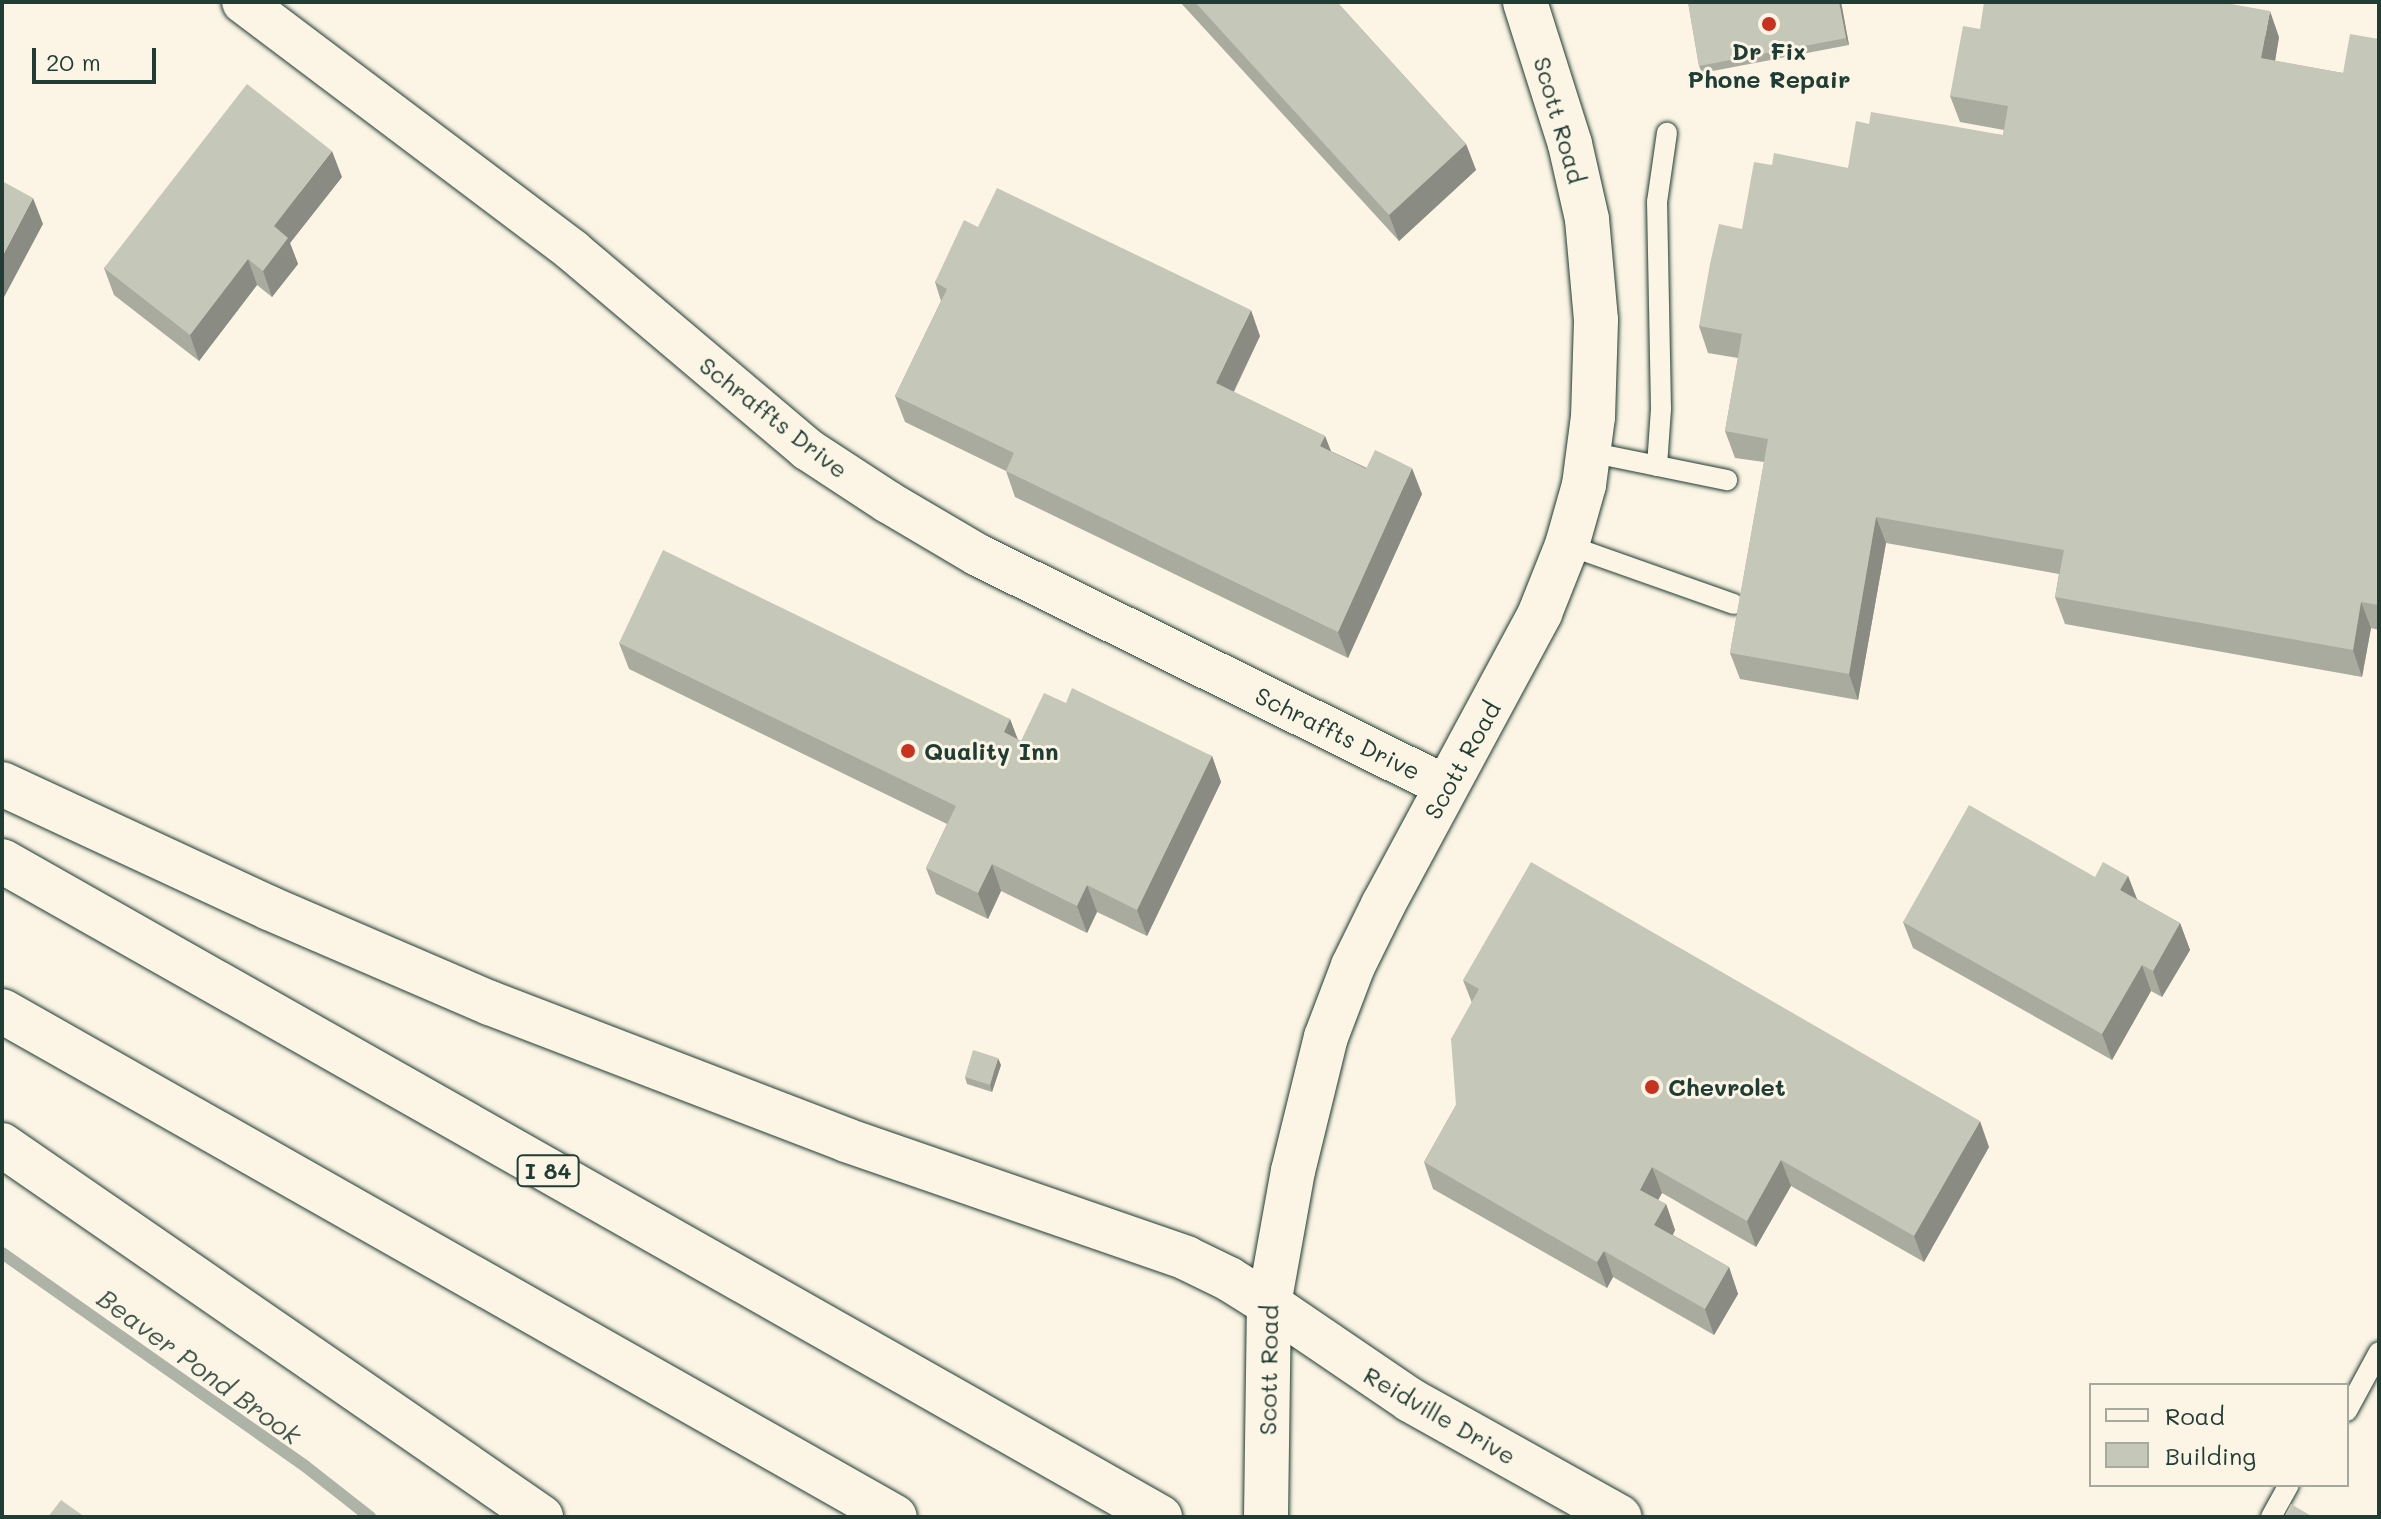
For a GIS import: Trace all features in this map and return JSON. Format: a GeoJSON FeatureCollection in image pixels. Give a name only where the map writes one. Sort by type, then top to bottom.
{"type":"FeatureCollection","features":[{"type":"Feature","properties":{"kind":"main road","name":"Scott Road"},"geometry":{"type":"LineString","coordinates":[[1266,1517],[1269,1304],[1293,1171],[1326,1037],[1359,954],[1540,613],[1567,545],[1589,452],[1596,320],[1587,219],[1570,144],[1525,2]]}},
{"type":"Feature","properties":{"kind":"main road","name":"Reidville Drive"},"geometry":{"type":"LineString","coordinates":[[2,784],[240,895],[490,1003],[832,1135],[1196,1262],[1269,1304],[1358,1368],[1410,1400],[1619,1517]]}},
{"type":"Feature","properties":{"kind":"main road","name":"I 84"},"geometry":{"type":"LineString","coordinates":[[2,861],[1160,1517]]}},
{"type":"Feature","properties":{"kind":"main road"},"geometry":{"type":"LineString","coordinates":[[2,1011],[895,1517]]}},
{"type":"Feature","properties":{"kind":"main road"},"geometry":{"type":"LineString","coordinates":[[2,1145],[541,1517]]}},
{"type":"Feature","properties":{"kind":"street","name":"Schraffts Drive"},"geometry":{"type":"LineString","coordinates":[[243,2],[573,251],[807,449],[888,502],[978,555],[1447,787]]}},
{"type":"Feature","properties":{"kind":"lane"},"geometry":{"type":"LineString","coordinates":[[1657,466],[1661,409],[1657,202],[1667,133]]}},
{"type":"Feature","properties":{"kind":"lane"},"geometry":{"type":"LineString","coordinates":[[1589,452],[1727,480]]}},
{"type":"Feature","properties":{"kind":"lane"},"geometry":{"type":"LineString","coordinates":[[1567,545],[1734,604]]}},
{"type":"Feature","properties":{"kind":"lane"},"geometry":{"type":"LineString","coordinates":[[2349,1407],[2379,1352]]}},
{"type":"Feature","properties":{"kind":"lane"},"geometry":{"type":"LineString","coordinates":[[2271,1517],[2288,1487]]}},
{"type":"Feature","properties":{"kind":"building"},"geometry":{"type":"Polygon","coordinates":[[[1195,2],[1337,2],[1466,144],[1389,215],[1195,2]]]}},
{"type":"Feature","properties":{"kind":"building","name":"Dr Fix Phone Repair"},"geometry":{"type":"Polygon","coordinates":[[[1688,2],[1839,2],[1846,38],[1699,66],[1688,2]]]}},
{"type":"Feature","properties":{"kind":"building"},"geometry":{"type":"Polygon","coordinates":[[[1984,2],[2220,2],[2270,11],[2261,58],[2343,73],[2350,34],[2379,39],[2379,605],[2361,602],[2353,650],[2055,597],[2064,550],[1876,517],[1849,674],[1730,653],[1768,439],[1725,431],[1742,334],[1699,326],[1719,224],[1742,229],[1754,162],[1772,165],[1774,153],[1848,168],[1856,121],[1869,124],[1871,112],[2003,135],[2008,106],[1950,96],[1963,26],[1980,29],[1984,2]]]}},
{"type":"Feature","properties":{"kind":"building"},"geometry":{"type":"Polygon","coordinates":[[[247,84],[332,151],[274,226],[288,238],[263,271],[248,259],[190,335],[104,268],[247,84]]]}},
{"type":"Feature","properties":{"kind":"building"},"geometry":{"type":"Polygon","coordinates":[[[2,181],[33,198],[2,257],[2,181]]]}},
{"type":"Feature","properties":{"kind":"building"},"geometry":{"type":"Polygon","coordinates":[[[997,188],[1251,310],[1216,383],[1325,436],[1320,446],[1366,469],[1375,450],[1412,468],[1338,632],[1006,471],[1014,453],[895,396],[947,289],[935,282],[964,220],[978,227],[997,188]]]}},
{"type":"Feature","properties":{"kind":"building","name":"Quality Inn"},"geometry":{"type":"Polygon","coordinates":[[[663,550],[1010,719],[1004,732],[1021,741],[1044,693],[1066,703],[1072,688],[1212,756],[1137,910],[1087,885],[1077,906],[992,864],[978,893],[926,868],[956,806],[619,643],[663,550]]]}},
{"type":"Feature","properties":{"kind":"building"},"geometry":{"type":"Polygon","coordinates":[[[1969,805],[2095,877],[2103,862],[2128,876],[2120,890],[2180,923],[2153,971],[2142,965],[2102,1034],[1903,922],[1969,805]]]}},
{"type":"Feature","properties":{"kind":"building"},"geometry":{"type":"Polygon","coordinates":[[[1531,862],[1980,1121],[1914,1236],[1781,1160],[1747,1221],[1652,1167],[1640,1190],[1666,1204],[1654,1225],[1729,1267],[1705,1309],[1604,1251],[1597,1262],[1424,1162],[1456,1105],[1451,1039],[1479,989],[1463,980],[1531,862]]]}},
{"type":"Feature","properties":{"kind":"building"},"geometry":{"type":"Polygon","coordinates":[[[973,1050],[998,1058],[990,1085],[965,1077],[973,1050]]]}},
{"type":"Feature","properties":{"kind":"building"},"geometry":{"type":"Polygon","coordinates":[[[61,1500],[85,1517],[48,1517],[61,1500]]]}},
{"type":"Feature","properties":{"kind":"building"},"geometry":{"type":"Polygon","coordinates":[[[2291,1504],[2313,1517],[2284,1517],[2291,1504]]]}},
{"type":"Feature","properties":{"kind":"waterway","name":"Beaver Pond Brook"},"geometry":{"type":"LineString","coordinates":[[2,1253],[305,1466],[370,1517]]}},
{"type":"Feature","properties":{"kind":"place","name":"Dr Fix Phone Repair"},"geometry":{"type":"Point","coordinates":[1769,24]}},
{"type":"Feature","properties":{"kind":"place","name":"Quality Inn"},"geometry":{"type":"Point","coordinates":[908,751]}},
{"type":"Feature","properties":{"kind":"place","name":"Chevrolet"},"geometry":{"type":"Point","coordinates":[1652,1087]}}]}
